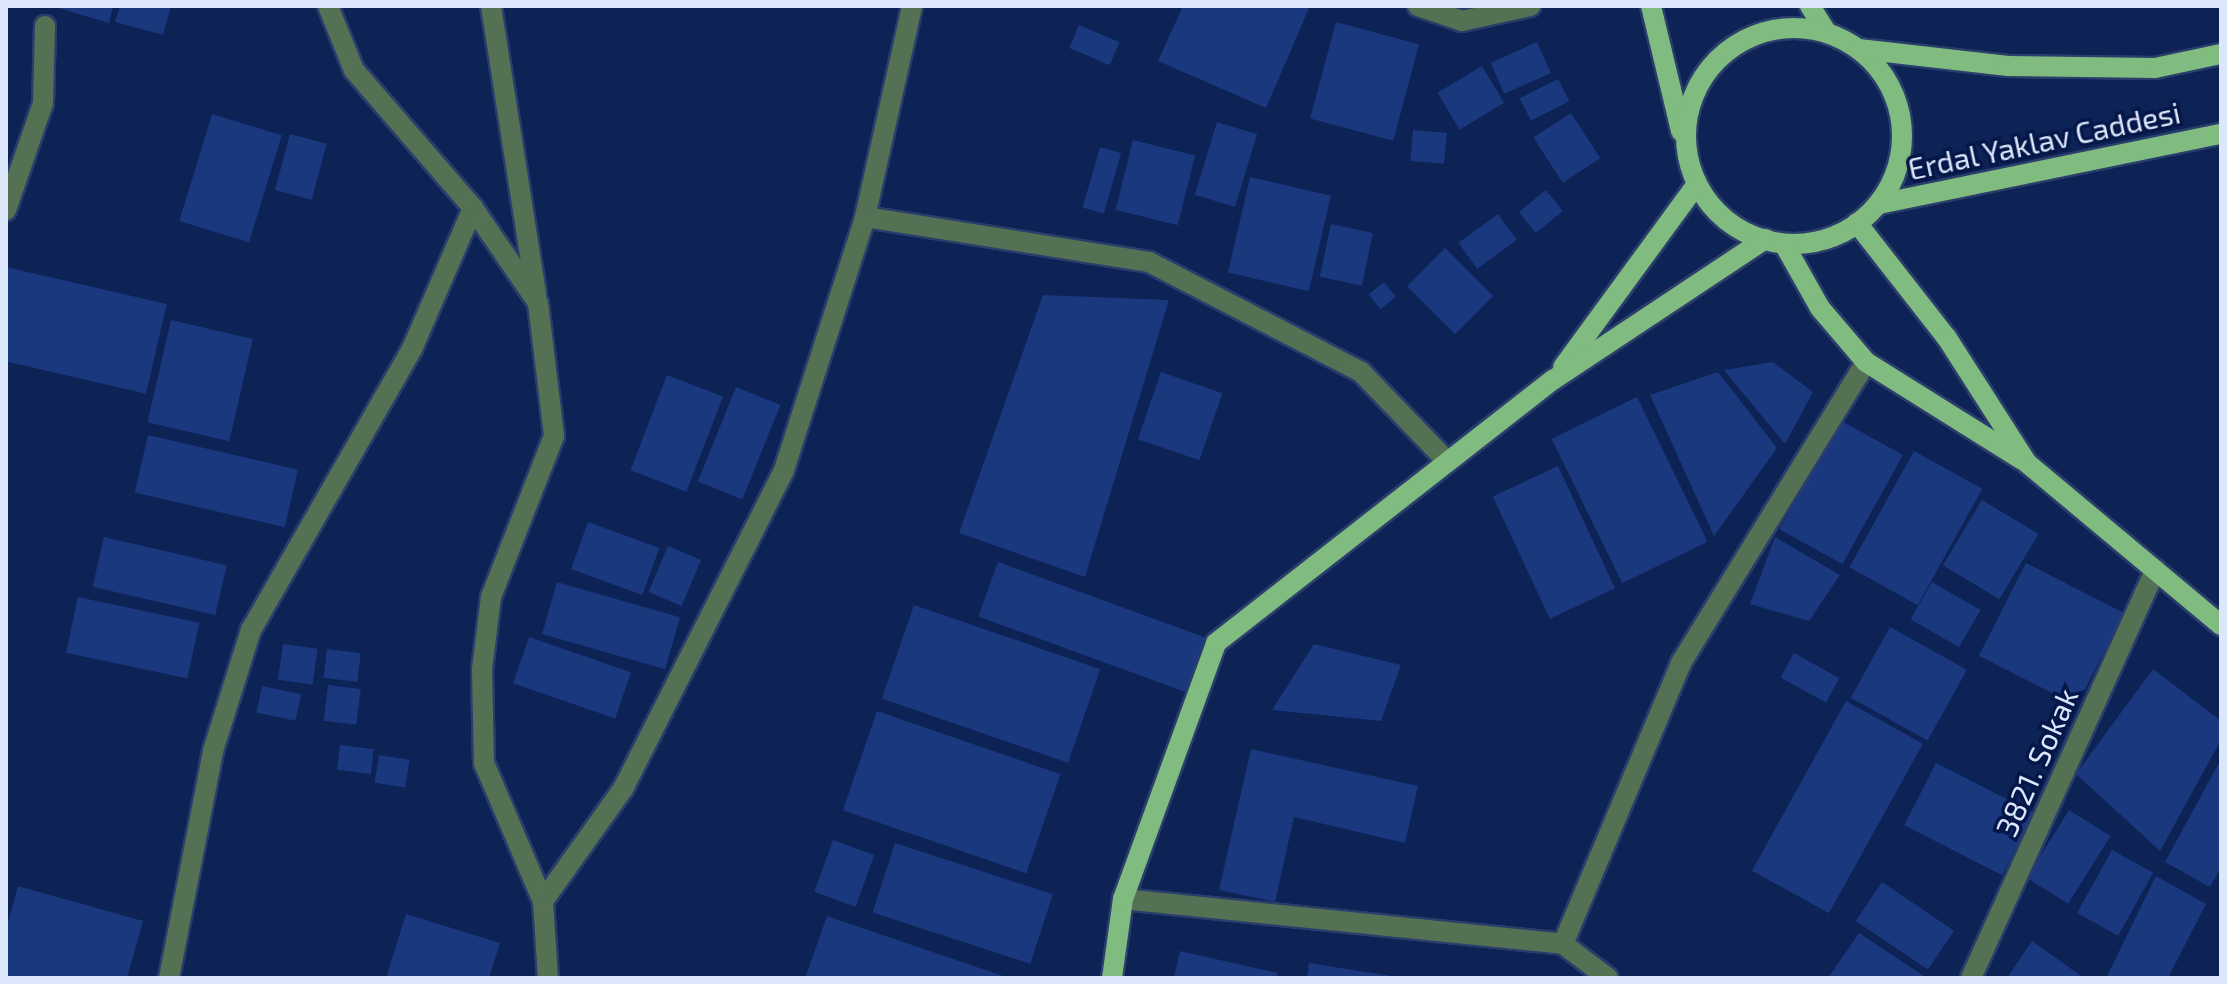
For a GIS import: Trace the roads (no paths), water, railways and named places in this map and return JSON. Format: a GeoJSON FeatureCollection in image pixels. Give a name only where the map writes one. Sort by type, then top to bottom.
{"type":"FeatureCollection","features":[{"type":"Feature","properties":{"kind":"main road"},"geometry":{"type":"LineString","coordinates":[[1651,6],[1685,149],[1696,185],[1718,214],[1775,242],[1820,241],[1857,223],[1879,204],[1896,173],[1899,105],[1859,49],[1827,33],[1791,27],[1724,52],[1696,91],[1685,149]]}},
{"type":"Feature","properties":{"kind":"main road"},"geometry":{"type":"LineString","coordinates":[[1810,6],[1827,33]]}},
{"type":"Feature","properties":{"kind":"main road","name":"Erdal Yaklav Caddesi"},"geometry":{"type":"LineString","coordinates":[[1859,49],[2008,66],[2155,68],[2221,54]]}},
{"type":"Feature","properties":{"kind":"main road","name":"Erdal Yaklav Caddesi"},"geometry":{"type":"LineString","coordinates":[[1879,204],[2221,134]]}},
{"type":"Feature","properties":{"kind":"main road"},"geometry":{"type":"LineString","coordinates":[[1553,380],[1696,185]]}},
{"type":"Feature","properties":{"kind":"main road"},"geometry":{"type":"LineString","coordinates":[[1857,223],[1947,338],[2027,463]]}},
{"type":"Feature","properties":{"kind":"main road"},"geometry":{"type":"LineString","coordinates":[[1775,242],[1820,308],[1866,362],[2027,463],[2221,625]]}},
{"type":"Feature","properties":{"kind":"main road"},"geometry":{"type":"LineString","coordinates":[[1112,978],[1123,899],[1216,643],[1446,460],[1553,380],[1775,242]]}},
{"type":"Feature","properties":{"kind":"street"},"geometry":{"type":"LineString","coordinates":[[328,6],[354,70],[473,208],[538,303]]}},
{"type":"Feature","properties":{"kind":"street"},"geometry":{"type":"LineString","coordinates":[[491,6],[538,303],[554,436],[491,597],[482,669],[484,763],[543,901],[548,978]]}},
{"type":"Feature","properties":{"kind":"street"},"geometry":{"type":"LineString","coordinates":[[543,901],[623,789],[784,470],[865,217],[912,6]]}},
{"type":"Feature","properties":{"kind":"street"},"geometry":{"type":"LineString","coordinates":[[1418,6],[1462,21],[1530,6]]}},
{"type":"Feature","properties":{"kind":"street"},"geometry":{"type":"LineString","coordinates":[[6,210],[43,103],[45,26]]}},
{"type":"Feature","properties":{"kind":"street"},"geometry":{"type":"LineString","coordinates":[[169,978],[213,751],[251,630],[412,349],[473,208]]}},
{"type":"Feature","properties":{"kind":"street"},"geometry":{"type":"LineString","coordinates":[[865,217],[1149,262],[1361,372],[1446,460]]}},
{"type":"Feature","properties":{"kind":"street"},"geometry":{"type":"LineString","coordinates":[[1563,944],[1681,663],[1866,362]]}},
{"type":"Feature","properties":{"kind":"street","name":"3821. Sokak"},"geometry":{"type":"LineString","coordinates":[[1971,978],[2155,570]]}},
{"type":"Feature","properties":{"kind":"street"},"geometry":{"type":"LineString","coordinates":[[1123,899],[1563,944],[1608,978]]}}]}
